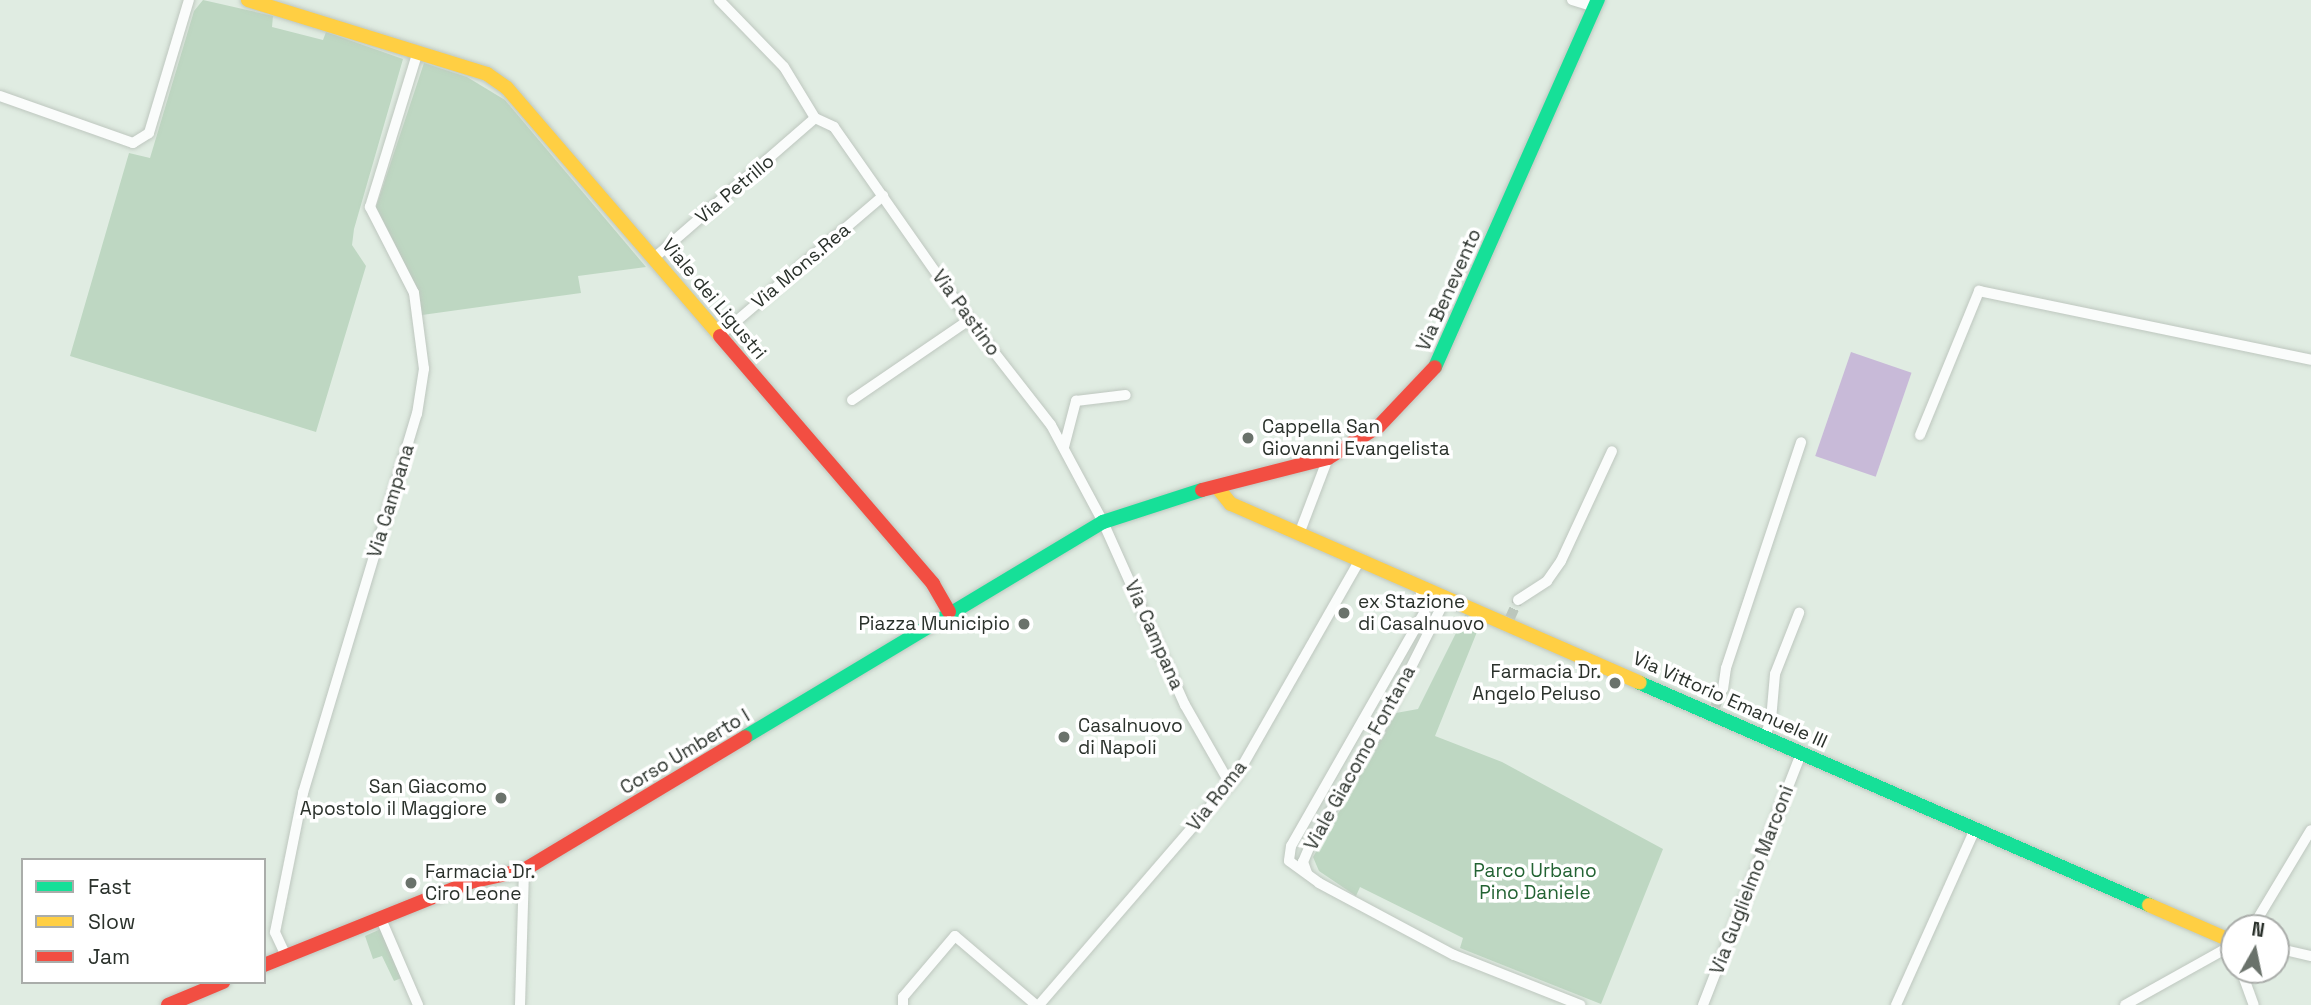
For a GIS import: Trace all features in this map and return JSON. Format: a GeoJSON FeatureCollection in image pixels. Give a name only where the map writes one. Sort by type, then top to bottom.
{"type":"FeatureCollection","features":[{"type":"Feature","properties":{"kind":"street"},"geometry":{"type":"LineString","coordinates":[[0,96],[133,143],[149,133],[189,0]]}},
{"type":"Feature","properties":{"kind":"street","name":"Viale dei Ligustri"},"geometry":{"type":"LineString","coordinates":[[248,0],[487,74],[507,88],[933,584],[949,612]]}},
{"type":"Feature","properties":{"kind":"street"},"geometry":{"type":"LineString","coordinates":[[719,0],[784,67],[815,118]]}},
{"type":"Feature","properties":{"kind":"street"},"geometry":{"type":"LineString","coordinates":[[1572,0],[1596,4]]}},
{"type":"Feature","properties":{"kind":"street","name":"Via Benevento"},"geometry":{"type":"LineString","coordinates":[[1103,522],[1217,487],[1328,458],[1400,407],[1442,358],[1596,4]]}},
{"type":"Feature","properties":{"kind":"street","name":"Via Campana"},"geometry":{"type":"LineString","coordinates":[[286,956],[275,932],[303,793],[417,414],[424,369],[414,293],[370,207],[418,51]]}},
{"type":"Feature","properties":{"kind":"street","name":"Via Pastino"},"geometry":{"type":"LineString","coordinates":[[815,118],[834,127],[969,320],[1064,447],[1103,522]]}},
{"type":"Feature","properties":{"kind":"street","name":"Via Petrillo"},"geometry":{"type":"LineString","coordinates":[[654,258],[815,118]]}},
{"type":"Feature","properties":{"kind":"street","name":"Via Mons.Rea"},"geometry":{"type":"LineString","coordinates":[[719,336],[883,196]]}},
{"type":"Feature","properties":{"kind":"street"},"geometry":{"type":"LineString","coordinates":[[1920,435],[1979,291],[2311,360]]}},
{"type":"Feature","properties":{"kind":"street"},"geometry":{"type":"LineString","coordinates":[[852,400],[969,320]]}},
{"type":"Feature","properties":{"kind":"street"},"geometry":{"type":"LineString","coordinates":[[1064,447],[1076,401],[1126,395]]}},
{"type":"Feature","properties":{"kind":"street"},"geometry":{"type":"LineString","coordinates":[[1723,690],[1726,668],[1801,442]]}},
{"type":"Feature","properties":{"kind":"street"},"geometry":{"type":"LineString","coordinates":[[1518,600],[1547,581],[1562,561],[1612,451]]}},
{"type":"Feature","properties":{"kind":"street"},"geometry":{"type":"LineString","coordinates":[[1298,534],[1328,458]]}},
{"type":"Feature","properties":{"kind":"street","name":"Via Vittorio Emanuele III"},"geometry":{"type":"LineString","coordinates":[[1217,487],[1231,504],[1446,598],[1509,620],[1714,710],[1801,754],[2220,937]]}},
{"type":"Feature","properties":{"kind":"street","name":"Via Campana"},"geometry":{"type":"LineString","coordinates":[[1103,522],[1185,705],[1230,784]]}},
{"type":"Feature","properties":{"kind":"street","name":"Corso Umberto I"},"geometry":{"type":"LineString","coordinates":[[266,964],[470,882],[524,870],[949,612],[1103,522]]}},
{"type":"Feature","properties":{"kind":"street","name":"Via Roma"},"geometry":{"type":"LineString","coordinates":[[1037,1005],[1230,784],[1360,560]]}},
{"type":"Feature","properties":{"kind":"street"},"geometry":{"type":"LineString","coordinates":[[1307,874],[1289,861],[1291,846],[1423,613],[1420,587]]}},
{"type":"Feature","properties":{"kind":"street","name":"Viale Giacomo Fontana"},"geometry":{"type":"LineString","coordinates":[[1446,598],[1378,733],[1311,843],[1304,862],[1307,874],[1454,955],[1565,1002],[1580,1005]]}},
{"type":"Feature","properties":{"kind":"street"},"geometry":{"type":"LineString","coordinates":[[1765,736],[1771,720],[1774,674],[1799,613]]}},
{"type":"Feature","properties":{"kind":"street","name":"Via Guglielmo Marconi"},"geometry":{"type":"LineString","coordinates":[[1703,1005],[1801,754]]}},
{"type":"Feature","properties":{"kind":"street"},"geometry":{"type":"LineString","coordinates":[[1896,1005],[1975,829]]}},
{"type":"Feature","properties":{"kind":"street"},"geometry":{"type":"LineString","coordinates":[[2260,914],[2311,830]]}},
{"type":"Feature","properties":{"kind":"street"},"geometry":{"type":"LineString","coordinates":[[520,1005],[524,870]]}},
{"type":"Feature","properties":{"kind":"street"},"geometry":{"type":"LineString","coordinates":[[381,919],[418,1005]]}},
{"type":"Feature","properties":{"kind":"street"},"geometry":{"type":"LineString","coordinates":[[903,1005],[903,996],[956,936],[1037,1005]]}},
{"type":"Feature","properties":{"kind":"street"},"geometry":{"type":"LineString","coordinates":[[2125,1005],[2220,951]]}},
{"type":"Feature","properties":{"kind":"street"},"geometry":{"type":"LineString","coordinates":[[2290,951],[2311,956]]}},
{"type":"Feature","properties":{"kind":"street"},"geometry":{"type":"LineString","coordinates":[[168,1005],[185,1002],[219,984]]}},
{"type":"Feature","properties":{"kind":"street"},"geometry":{"type":"LineString","coordinates":[[2246,984],[2254,1005]]}},
{"type":"Feature","properties":{"kind":"green space"},"geometry":{"type":"Polygon","coordinates":[[[203,0],[273,16],[272,27],[323,40],[326,32],[403,59],[354,229],[352,245],[366,266],[316,432],[70,356],[129,153],[150,158],[194,11],[203,0]]]}},
{"type":"Feature","properties":{"kind":"green space"},"geometry":{"type":"Polygon","coordinates":[[[424,63],[467,77],[505,100],[646,267],[578,276],[581,293],[422,315],[415,284],[376,207],[424,63]]]}},
{"type":"Feature","properties":{"kind":"green space","name":"Parco Urbano Pino Daniele"},"geometry":{"type":"Polygon","coordinates":[[[1467,611],[1483,617],[1435,736],[1502,762],[1663,849],[1601,1004],[1460,948],[1463,938],[1360,887],[1356,896],[1319,871],[1313,857],[1396,713],[1418,709],[1467,611]]]}},
{"type":"Feature","properties":{"kind":"green space"},"geometry":{"type":"Polygon","coordinates":[[[383,928],[404,977],[394,981],[382,956],[373,959],[365,936],[383,928]]]}},
{"type":"Feature","properties":{"kind":"shaded area"},"geometry":{"type":"Polygon","coordinates":[[[1851,352],[1912,373],[1876,477],[1815,456],[1851,352]]]}},
{"type":"Feature","properties":{"kind":"tunnel"},"geometry":{"type":"LineString","coordinates":[[1510,618],[1518,600]]}},
{"type":"Feature","properties":{"kind":"tunnel"},"geometry":{"type":"LineString","coordinates":[[1715,707],[1723,689]]}},
{"type":"Feature","properties":{"kind":"traffic: fast"},"geometry":{"type":"LineString","coordinates":[[1435,367],[1598,0]]}},
{"type":"Feature","properties":{"kind":"traffic: fast"},"geometry":{"type":"LineString","coordinates":[[745,737],[1103,522],[1202,490]]}},
{"type":"Feature","properties":{"kind":"traffic: fast"},"geometry":{"type":"LineString","coordinates":[[1640,683],[2149,905]]}},
{"type":"Feature","properties":{"kind":"traffic: slow"},"geometry":{"type":"LineString","coordinates":[[248,0],[487,74],[507,88],[720,336]]}},
{"type":"Feature","properties":{"kind":"traffic: slow"},"geometry":{"type":"LineString","coordinates":[[1217,487],[1231,504],[1640,683]]}},
{"type":"Feature","properties":{"kind":"traffic: slow"},"geometry":{"type":"LineString","coordinates":[[2149,905],[2220,936]]}},
{"type":"Feature","properties":{"kind":"traffic: jam"},"geometry":{"type":"LineString","coordinates":[[720,336],[933,584],[949,612]]}},
{"type":"Feature","properties":{"kind":"traffic: jam"},"geometry":{"type":"LineString","coordinates":[[1202,490],[1328,458],[1379,426],[1435,367]]}},
{"type":"Feature","properties":{"kind":"traffic: jam"},"geometry":{"type":"LineString","coordinates":[[266,964],[470,882],[524,870],[745,737]]}},
{"type":"Feature","properties":{"kind":"traffic: jam"},"geometry":{"type":"LineString","coordinates":[[168,1005],[218,984]]}},
{"type":"Feature","properties":{"kind":"place","name":"Cappella San Giovanni Evangelista"},"geometry":{"type":"Point","coordinates":[1248,438]}},
{"type":"Feature","properties":{"kind":"place","name":"ex Stazione di Casalnuovo"},"geometry":{"type":"Point","coordinates":[1344,613]}},
{"type":"Feature","properties":{"kind":"place","name":"Piazza Municipio"},"geometry":{"type":"Point","coordinates":[1024,624]}},
{"type":"Feature","properties":{"kind":"place","name":"Farmacia Dr. Angelo Peluso"},"geometry":{"type":"Point","coordinates":[1615,683]}},
{"type":"Feature","properties":{"kind":"place","name":"Casalnuovo di Napoli"},"geometry":{"type":"Point","coordinates":[1064,737]}},
{"type":"Feature","properties":{"kind":"place","name":"San Giacomo Apostolo il Maggiore"},"geometry":{"type":"Point","coordinates":[501,798]}},
{"type":"Feature","properties":{"kind":"place","name":"Farmacia Dr. Ciro Leone"},"geometry":{"type":"Point","coordinates":[411,883]}}]}
